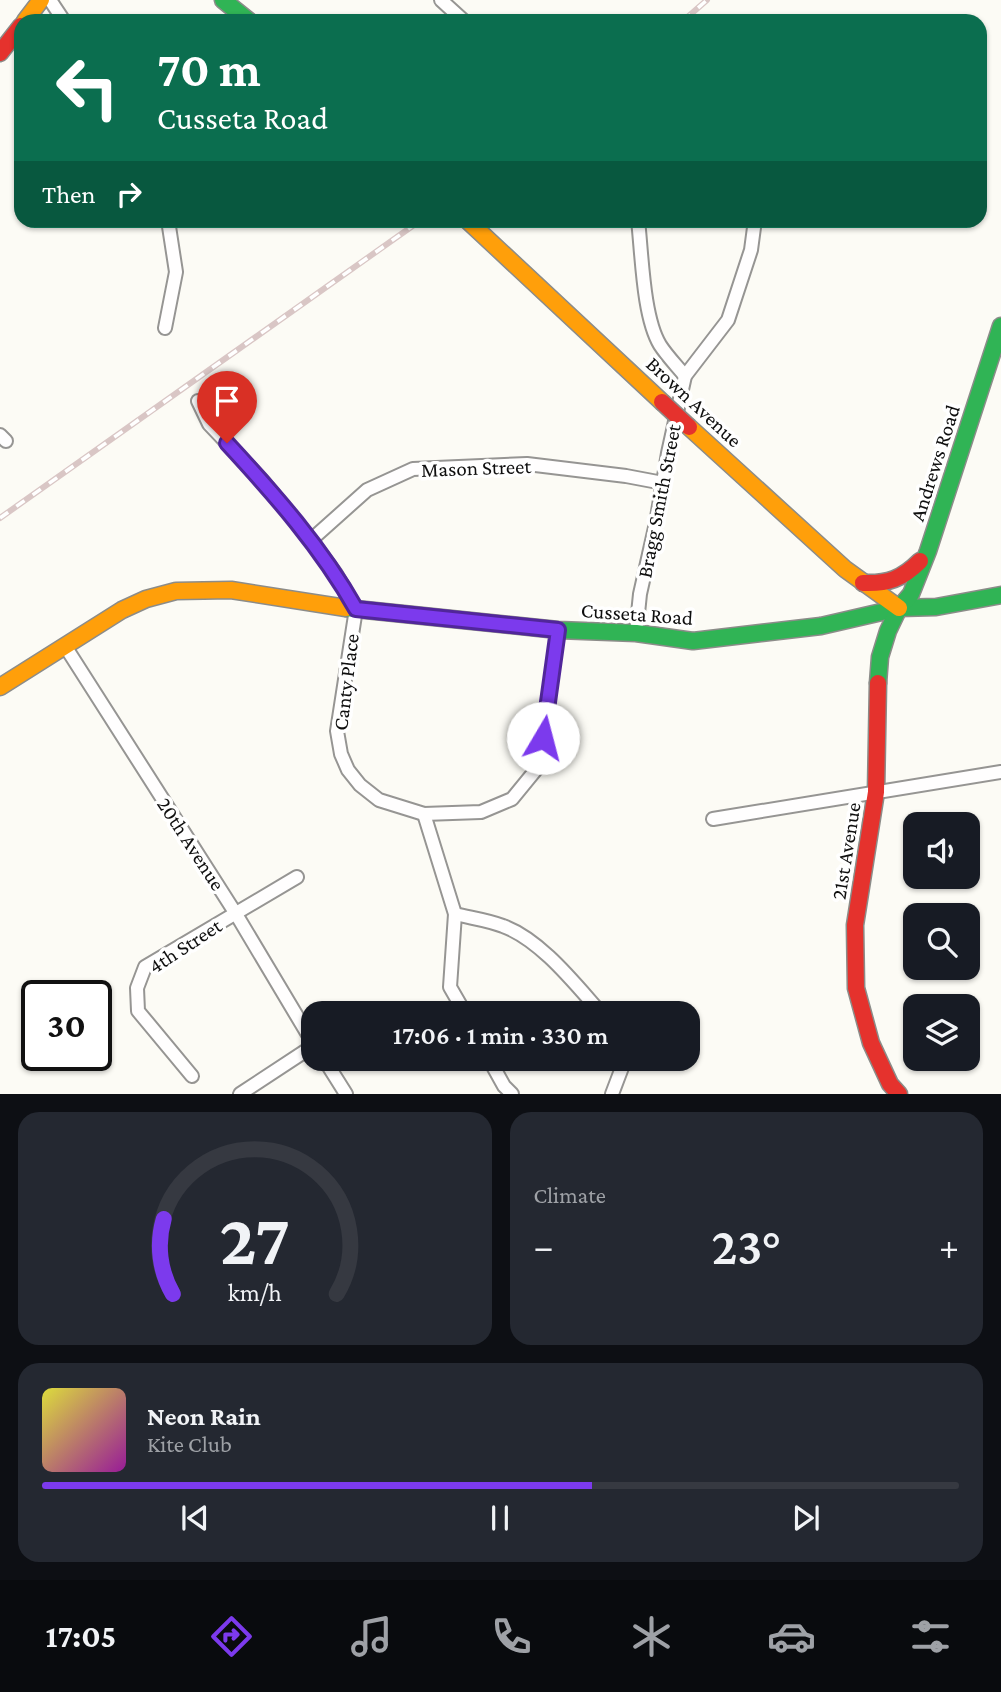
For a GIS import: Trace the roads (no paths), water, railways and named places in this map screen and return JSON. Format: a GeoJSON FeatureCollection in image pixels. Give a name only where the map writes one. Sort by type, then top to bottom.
{"type":"FeatureCollection","features":[{"type":"Feature","properties":{"kind":"street"},"geometry":{"type":"LineString","coordinates":[[30,14],[41,0]]}},
{"type":"Feature","properties":{"kind":"street"},"geometry":{"type":"LineString","coordinates":[[223,0],[240,14]]}},
{"type":"Feature","properties":{"kind":"street"},"geometry":{"type":"LineString","coordinates":[[442,0],[457,14]]}},
{"type":"Feature","properties":{"kind":"street"},"geometry":{"type":"LineString","coordinates":[[0,53],[14,35]]}},
{"type":"Feature","properties":{"kind":"street"},"geometry":{"type":"LineString","coordinates":[[164,328],[176,272],[169,228]]}},
{"type":"Feature","properties":{"kind":"street","name":"Brown Avenue"},"geometry":{"type":"LineString","coordinates":[[476,228],[689,427],[862,583],[899,608]]}},
{"type":"Feature","properties":{"kind":"street"},"geometry":{"type":"LineString","coordinates":[[639,228],[651,321],[659,344],[685,376]]}},
{"type":"Feature","properties":{"kind":"street","name":"Bragg Smith Street"},"geometry":{"type":"LineString","coordinates":[[636,633],[640,594],[685,376],[728,320],[751,250],[754,228]]}},
{"type":"Feature","properties":{"kind":"street","name":"Andrews Road"},"geometry":{"type":"LineString","coordinates":[[899,608],[911,594],[928,551],[1001,326]]}},
{"type":"Feature","properties":{"kind":"street"},"geometry":{"type":"LineString","coordinates":[[198,401],[209,424],[262,481],[311,540],[336,574],[356,609]]}},
{"type":"Feature","properties":{"kind":"street","name":"Mason Street"},"geometry":{"type":"LineString","coordinates":[[311,540],[367,490],[413,469],[527,464],[663,483]]}},
{"type":"Feature","properties":{"kind":"street"},"geometry":{"type":"LineString","coordinates":[[862,583],[891,584],[909,572],[928,551]]}},
{"type":"Feature","properties":{"kind":"street","name":"Cusseta Road"},"geometry":{"type":"LineString","coordinates":[[0,687],[122,610],[146,599],[176,591],[220,589],[356,609],[558,630],[636,633],[693,641],[821,626],[899,608],[936,607],[1001,595]]}},
{"type":"Feature","properties":{"kind":"street","name":"21st Avenue"},"geometry":{"type":"LineString","coordinates":[[899,608],[880,657],[876,700],[876,792],[855,925],[856,988],[870,1043],[890,1084],[899,1094]]}},
{"type":"Feature","properties":{"kind":"street","name":"Canty Place"},"geometry":{"type":"LineString","coordinates":[[356,609],[337,731],[341,754],[348,770],[360,785],[379,800],[424,814],[481,813],[513,799],[539,766],[558,630]]}},
{"type":"Feature","properties":{"kind":"street","name":"20th Avenue"},"geometry":{"type":"LineString","coordinates":[[65,646],[236,914],[301,1024]]}},
{"type":"Feature","properties":{"kind":"street"},"geometry":{"type":"LineString","coordinates":[[713,818],[1001,772]]}},
{"type":"Feature","properties":{"kind":"street"},"geometry":{"type":"LineString","coordinates":[[424,814],[455,914],[450,987],[458,1001]]}},
{"type":"Feature","properties":{"kind":"street","name":"4th Street"},"geometry":{"type":"LineString","coordinates":[[192,1076],[138,1011],[137,988],[145,967],[297,877]]}},
{"type":"Feature","properties":{"kind":"street"},"geometry":{"type":"LineString","coordinates":[[455,914],[504,926],[527,939],[560,968],[590,1001]]}},
{"type":"Feature","properties":{"kind":"street"},"geometry":{"type":"LineString","coordinates":[[240,1094],[301,1052]]}},
{"type":"Feature","properties":{"kind":"street"},"geometry":{"type":"LineString","coordinates":[[332,1071],[346,1094]]}},
{"type":"Feature","properties":{"kind":"street"},"geometry":{"type":"LineString","coordinates":[[496,1071],[512,1094]]}},
{"type":"Feature","properties":{"kind":"street"},"geometry":{"type":"LineString","coordinates":[[612,1094],[621,1071]]}},
{"type":"Feature","properties":{"kind":"railway"},"geometry":{"type":"LineString","coordinates":[[691,14],[707,0]]}},
{"type":"Feature","properties":{"kind":"railway"},"geometry":{"type":"LineString","coordinates":[[0,518],[410,228]]}}]}
